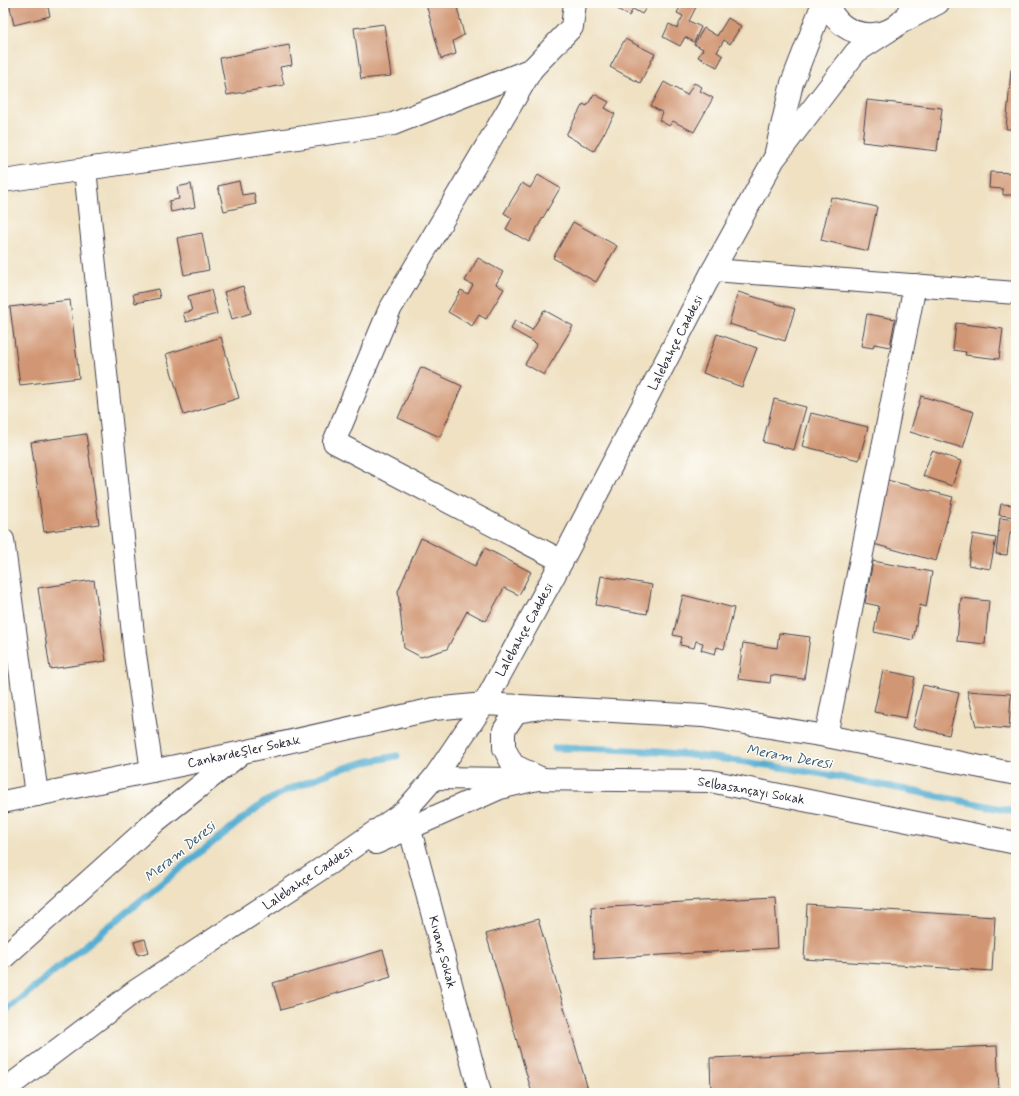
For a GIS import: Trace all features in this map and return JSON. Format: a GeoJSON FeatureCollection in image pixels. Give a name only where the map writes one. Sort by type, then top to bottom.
{"type":"FeatureCollection","features":[{"type":"Feature","properties":{"kind":"street"},"geometry":{"type":"LineString","coordinates":[[562,561],[334,442],[389,311],[532,69],[572,27],[575,3]]}},
{"type":"Feature","properties":{"kind":"street"},"geometry":{"type":"LineString","coordinates":[[774,159],[792,83],[823,3]]}},
{"type":"Feature","properties":{"kind":"street"},"geometry":{"type":"LineString","coordinates":[[828,3],[830,10],[838,22],[849,30],[862,35],[877,35],[901,18]]}},
{"type":"Feature","properties":{"kind":"street","name":"Lalebahçe Caddesi"},"geometry":{"type":"LineString","coordinates":[[3,1091],[134,992],[330,863],[407,820],[484,704],[562,561],[713,270],[774,159],[856,52],[901,18],[938,3]]}},
{"type":"Feature","properties":{"kind":"street"},"geometry":{"type":"LineString","coordinates":[[3,181],[393,124],[532,69]]}},
{"type":"Feature","properties":{"kind":"street"},"geometry":{"type":"LineString","coordinates":[[85,169],[135,654],[152,771]]}},
{"type":"Feature","properties":{"kind":"street"},"geometry":{"type":"LineString","coordinates":[[713,270],[1016,293]]}},
{"type":"Feature","properties":{"kind":"street"},"geometry":{"type":"LineString","coordinates":[[826,736],[915,285]]}},
{"type":"Feature","properties":{"kind":"street"},"geometry":{"type":"LineString","coordinates":[[3,540],[37,795]]}},
{"type":"Feature","properties":{"kind":"street","name":"Cankardeşler Sokak"},"geometry":{"type":"LineString","coordinates":[[3,802],[243,752],[434,709],[484,704],[544,707]]}},
{"type":"Feature","properties":{"kind":"street"},"geometry":{"type":"LineString","coordinates":[[541,778],[513,765],[504,748],[504,730],[516,712],[544,707],[703,716],[826,736],[1016,774]]}},
{"type":"Feature","properties":{"kind":"street"},"geometry":{"type":"LineString","coordinates":[[3,958],[156,822],[243,752]]}},
{"type":"Feature","properties":{"kind":"street","name":"Selbasançayı Sokak"},"geometry":{"type":"LineString","coordinates":[[434,778],[541,778],[710,782],[1016,843]]}},
{"type":"Feature","properties":{"kind":"street"},"geometry":{"type":"LineString","coordinates":[[407,820],[500,788],[541,778]]}},
{"type":"Feature","properties":{"kind":"street","name":"Kıvanç Sokak"},"geometry":{"type":"LineString","coordinates":[[407,820],[480,1093]]}},
{"type":"Feature","properties":{"kind":"building"},"geometry":{"type":"Polygon","coordinates":[[[9,3],[47,3],[50,16],[14,25],[9,3]]]}},
{"type":"Feature","properties":{"kind":"building"},"geometry":{"type":"Polygon","coordinates":[[[456,3],[464,35],[453,41],[456,54],[441,59],[426,4],[456,3]]]}},
{"type":"Feature","properties":{"kind":"building"},"geometry":{"type":"Polygon","coordinates":[[[613,3],[649,3],[642,14],[633,9],[629,16],[611,5],[613,3]]]}},
{"type":"Feature","properties":{"kind":"building"},"geometry":{"type":"Polygon","coordinates":[[[682,3],[698,3],[689,21],[701,27],[694,42],[685,37],[680,46],[663,37],[669,24],[677,28],[683,16],[677,13],[682,3]]]}},
{"type":"Feature","properties":{"kind":"building"},"geometry":{"type":"Polygon","coordinates":[[[728,18],[741,26],[730,44],[724,40],[717,52],[723,56],[717,67],[698,57],[703,49],[694,44],[704,28],[717,36],[728,18]]]}},
{"type":"Feature","properties":{"kind":"building"},"geometry":{"type":"Polygon","coordinates":[[[384,24],[391,76],[361,79],[354,28],[384,24]]]}},
{"type":"Feature","properties":{"kind":"building"},"geometry":{"type":"Polygon","coordinates":[[[625,39],[655,54],[640,83],[610,67],[625,39]]]}},
{"type":"Feature","properties":{"kind":"building"},"geometry":{"type":"Polygon","coordinates":[[[289,45],[292,65],[280,67],[284,85],[227,95],[220,58],[289,45]]]}},
{"type":"Feature","properties":{"kind":"building"},"geometry":{"type":"Polygon","coordinates":[[[1011,70],[1016,71],[1016,129],[1006,129],[1011,70]]]}},
{"type":"Feature","properties":{"kind":"building"},"geometry":{"type":"Polygon","coordinates":[[[664,82],[687,95],[694,83],[702,87],[700,91],[713,98],[694,132],[673,121],[669,126],[659,120],[663,113],[651,106],[664,82]]]}},
{"type":"Feature","properties":{"kind":"building"},"geometry":{"type":"Polygon","coordinates":[[[594,94],[609,102],[605,108],[615,114],[594,151],[566,135],[583,104],[587,106],[594,94]]]}},
{"type":"Feature","properties":{"kind":"building"},"geometry":{"type":"Polygon","coordinates":[[[867,100],[942,108],[937,151],[862,142],[867,100]]]}},
{"type":"Feature","properties":{"kind":"building"},"geometry":{"type":"Polygon","coordinates":[[[990,172],[1016,173],[1016,195],[1003,195],[1003,189],[989,188],[990,172]]]}},
{"type":"Feature","properties":{"kind":"building"},"geometry":{"type":"Polygon","coordinates":[[[538,175],[560,188],[529,242],[506,229],[512,218],[504,213],[522,183],[530,188],[538,175]]]}},
{"type":"Feature","properties":{"kind":"building"},"geometry":{"type":"Polygon","coordinates":[[[239,181],[242,195],[254,193],[256,204],[224,211],[218,186],[239,181]]]}},
{"type":"Feature","properties":{"kind":"building"},"geometry":{"type":"Polygon","coordinates":[[[191,184],[195,207],[171,212],[169,201],[179,199],[177,187],[191,184]]]}},
{"type":"Feature","properties":{"kind":"building"},"geometry":{"type":"Polygon","coordinates":[[[831,197],[877,207],[868,251],[821,240],[831,197]]]}},
{"type":"Feature","properties":{"kind":"building"},"geometry":{"type":"Polygon","coordinates":[[[573,222],[617,246],[596,282],[553,258],[573,222]]]}},
{"type":"Feature","properties":{"kind":"building"},"geometry":{"type":"Polygon","coordinates":[[[202,233],[209,270],[184,275],[177,238],[202,233]]]}},
{"type":"Feature","properties":{"kind":"building"},"geometry":{"type":"Polygon","coordinates":[[[478,258],[503,272],[496,284],[504,289],[486,319],[479,315],[472,326],[448,312],[461,290],[468,294],[473,285],[465,281],[478,258]]]}},
{"type":"Feature","properties":{"kind":"building"},"geometry":{"type":"Polygon","coordinates":[[[243,286],[251,313],[232,319],[224,292],[243,286]]]}},
{"type":"Feature","properties":{"kind":"building"},"geometry":{"type":"Polygon","coordinates":[[[158,289],[160,298],[135,303],[133,294],[158,289]]]}},
{"type":"Feature","properties":{"kind":"building"},"geometry":{"type":"Polygon","coordinates":[[[211,290],[217,314],[186,322],[183,313],[192,311],[188,296],[211,290]]]}},
{"type":"Feature","properties":{"kind":"building"},"geometry":{"type":"Polygon","coordinates":[[[738,292],[795,309],[785,341],[729,324],[738,292]]]}},
{"type":"Feature","properties":{"kind":"building"},"geometry":{"type":"Polygon","coordinates":[[[70,300],[79,378],[20,385],[10,307],[70,300]]]}},
{"type":"Feature","properties":{"kind":"building"},"geometry":{"type":"Polygon","coordinates":[[[544,310],[573,326],[544,375],[525,364],[537,344],[511,329],[515,320],[532,330],[544,310]]]}},
{"type":"Feature","properties":{"kind":"building"},"geometry":{"type":"Polygon","coordinates":[[[867,314],[895,319],[890,347],[874,344],[873,348],[861,346],[867,314]]]}},
{"type":"Feature","properties":{"kind":"building"},"geometry":{"type":"Polygon","coordinates":[[[956,323],[1003,329],[999,359],[965,355],[966,352],[953,350],[956,323]]]}},
{"type":"Feature","properties":{"kind":"building"},"geometry":{"type":"Polygon","coordinates":[[[717,334],[757,348],[742,387],[703,373],[717,334]]]}},
{"type":"Feature","properties":{"kind":"building"},"geometry":{"type":"Polygon","coordinates":[[[221,337],[239,398],[184,415],[166,354],[221,337]]]}},
{"type":"Feature","properties":{"kind":"building"},"geometry":{"type":"Polygon","coordinates":[[[421,367],[462,386],[440,437],[398,418],[421,367]]]}},
{"type":"Feature","properties":{"kind":"building"},"geometry":{"type":"Polygon","coordinates":[[[921,396],[974,412],[963,448],[910,432],[921,396]]]}},
{"type":"Feature","properties":{"kind":"building"},"geometry":{"type":"Polygon","coordinates":[[[774,399],[806,407],[794,450],[763,442],[774,399]]]}},
{"type":"Feature","properties":{"kind":"building"},"geometry":{"type":"Polygon","coordinates":[[[811,413],[868,427],[859,460],[802,446],[811,413]]]}},
{"type":"Feature","properties":{"kind":"building"},"geometry":{"type":"Polygon","coordinates":[[[86,434],[99,524],[44,532],[31,442],[86,434]]]}},
{"type":"Feature","properties":{"kind":"building"},"geometry":{"type":"Polygon","coordinates":[[[932,451],[961,461],[952,486],[923,476],[932,451]]]}},
{"type":"Feature","properties":{"kind":"building"},"geometry":{"type":"Polygon","coordinates":[[[887,480],[953,497],[936,561],[870,543],[887,480]]]}},
{"type":"Feature","properties":{"kind":"building"},"geometry":{"type":"Polygon","coordinates":[[[1001,504],[1016,505],[1016,517],[999,515],[1001,504]]]}},
{"type":"Feature","properties":{"kind":"building"},"geometry":{"type":"Polygon","coordinates":[[[1000,518],[1016,520],[1016,532],[1010,532],[1007,555],[996,554],[1000,518]]]}},
{"type":"Feature","properties":{"kind":"building"},"geometry":{"type":"Polygon","coordinates":[[[973,534],[996,538],[990,569],[968,565],[973,534]]]}},
{"type":"Feature","properties":{"kind":"building"},"geometry":{"type":"Polygon","coordinates":[[[421,538],[475,566],[485,548],[531,572],[519,595],[504,588],[486,621],[467,611],[447,649],[421,657],[404,648],[398,591],[421,538]]]}},
{"type":"Feature","properties":{"kind":"building"},"geometry":{"type":"Polygon","coordinates":[[[873,561],[932,572],[926,607],[920,605],[913,640],[874,632],[879,606],[865,603],[873,561]]]}},
{"type":"Feature","properties":{"kind":"building"},"geometry":{"type":"Polygon","coordinates":[[[601,576],[652,585],[647,614],[596,605],[601,576]]]}},
{"type":"Feature","properties":{"kind":"building"},"geometry":{"type":"Polygon","coordinates":[[[94,580],[106,661],[50,669],[38,588],[94,580]]]}},
{"type":"Feature","properties":{"kind":"building"},"geometry":{"type":"Polygon","coordinates":[[[683,595],[734,608],[724,649],[717,647],[715,654],[701,650],[703,643],[696,641],[694,648],[680,645],[682,637],[673,635],[683,595]]]}},
{"type":"Feature","properties":{"kind":"building"},"geometry":{"type":"Polygon","coordinates":[[[961,598],[989,601],[985,644],[957,641],[961,598]]]}},
{"type":"Feature","properties":{"kind":"building"},"geometry":{"type":"Polygon","coordinates":[[[779,633],[810,637],[804,679],[771,675],[770,683],[738,679],[743,643],[777,648],[779,633]]]}},
{"type":"Feature","properties":{"kind":"building"},"geometry":{"type":"Polygon","coordinates":[[[883,670],[915,677],[906,718],[874,712],[883,670]]]}},
{"type":"Feature","properties":{"kind":"building"},"geometry":{"type":"Polygon","coordinates":[[[923,685],[959,693],[949,735],[913,727],[923,685]]]}},
{"type":"Feature","properties":{"kind":"building"},"geometry":{"type":"Polygon","coordinates":[[[967,691],[1011,694],[1009,729],[976,726],[967,691]]]}},
{"type":"Feature","properties":{"kind":"building"},"geometry":{"type":"Polygon","coordinates":[[[775,897],[778,948],[594,959],[591,907],[775,897]]]}},
{"type":"Feature","properties":{"kind":"building"},"geometry":{"type":"Polygon","coordinates":[[[807,905],[995,917],[992,971],[804,959],[807,905]]]}},
{"type":"Feature","properties":{"kind":"building"},"geometry":{"type":"Polygon","coordinates":[[[538,919],[589,1093],[532,1093],[486,934],[538,919]]]}},
{"type":"Feature","properties":{"kind":"building"},"geometry":{"type":"Polygon","coordinates":[[[145,939],[149,952],[138,955],[134,942],[145,939]]]}},
{"type":"Feature","properties":{"kind":"building"},"geometry":{"type":"Polygon","coordinates":[[[383,950],[391,977],[281,1010],[273,983],[383,950]]]}},
{"type":"Feature","properties":{"kind":"building"},"geometry":{"type":"Polygon","coordinates":[[[997,1046],[999,1093],[711,1093],[710,1058],[997,1046]]]}},
{"type":"Feature","properties":{"kind":"waterway","name":"Meram Deresi"},"geometry":{"type":"LineString","coordinates":[[555,748],[645,751],[748,762],[838,777],[1016,812]]}},
{"type":"Feature","properties":{"kind":"waterway","name":"Meram Deresi"},"geometry":{"type":"LineString","coordinates":[[3,1013],[189,861],[262,804],[285,791],[334,771],[365,762],[397,756]]}}]}
